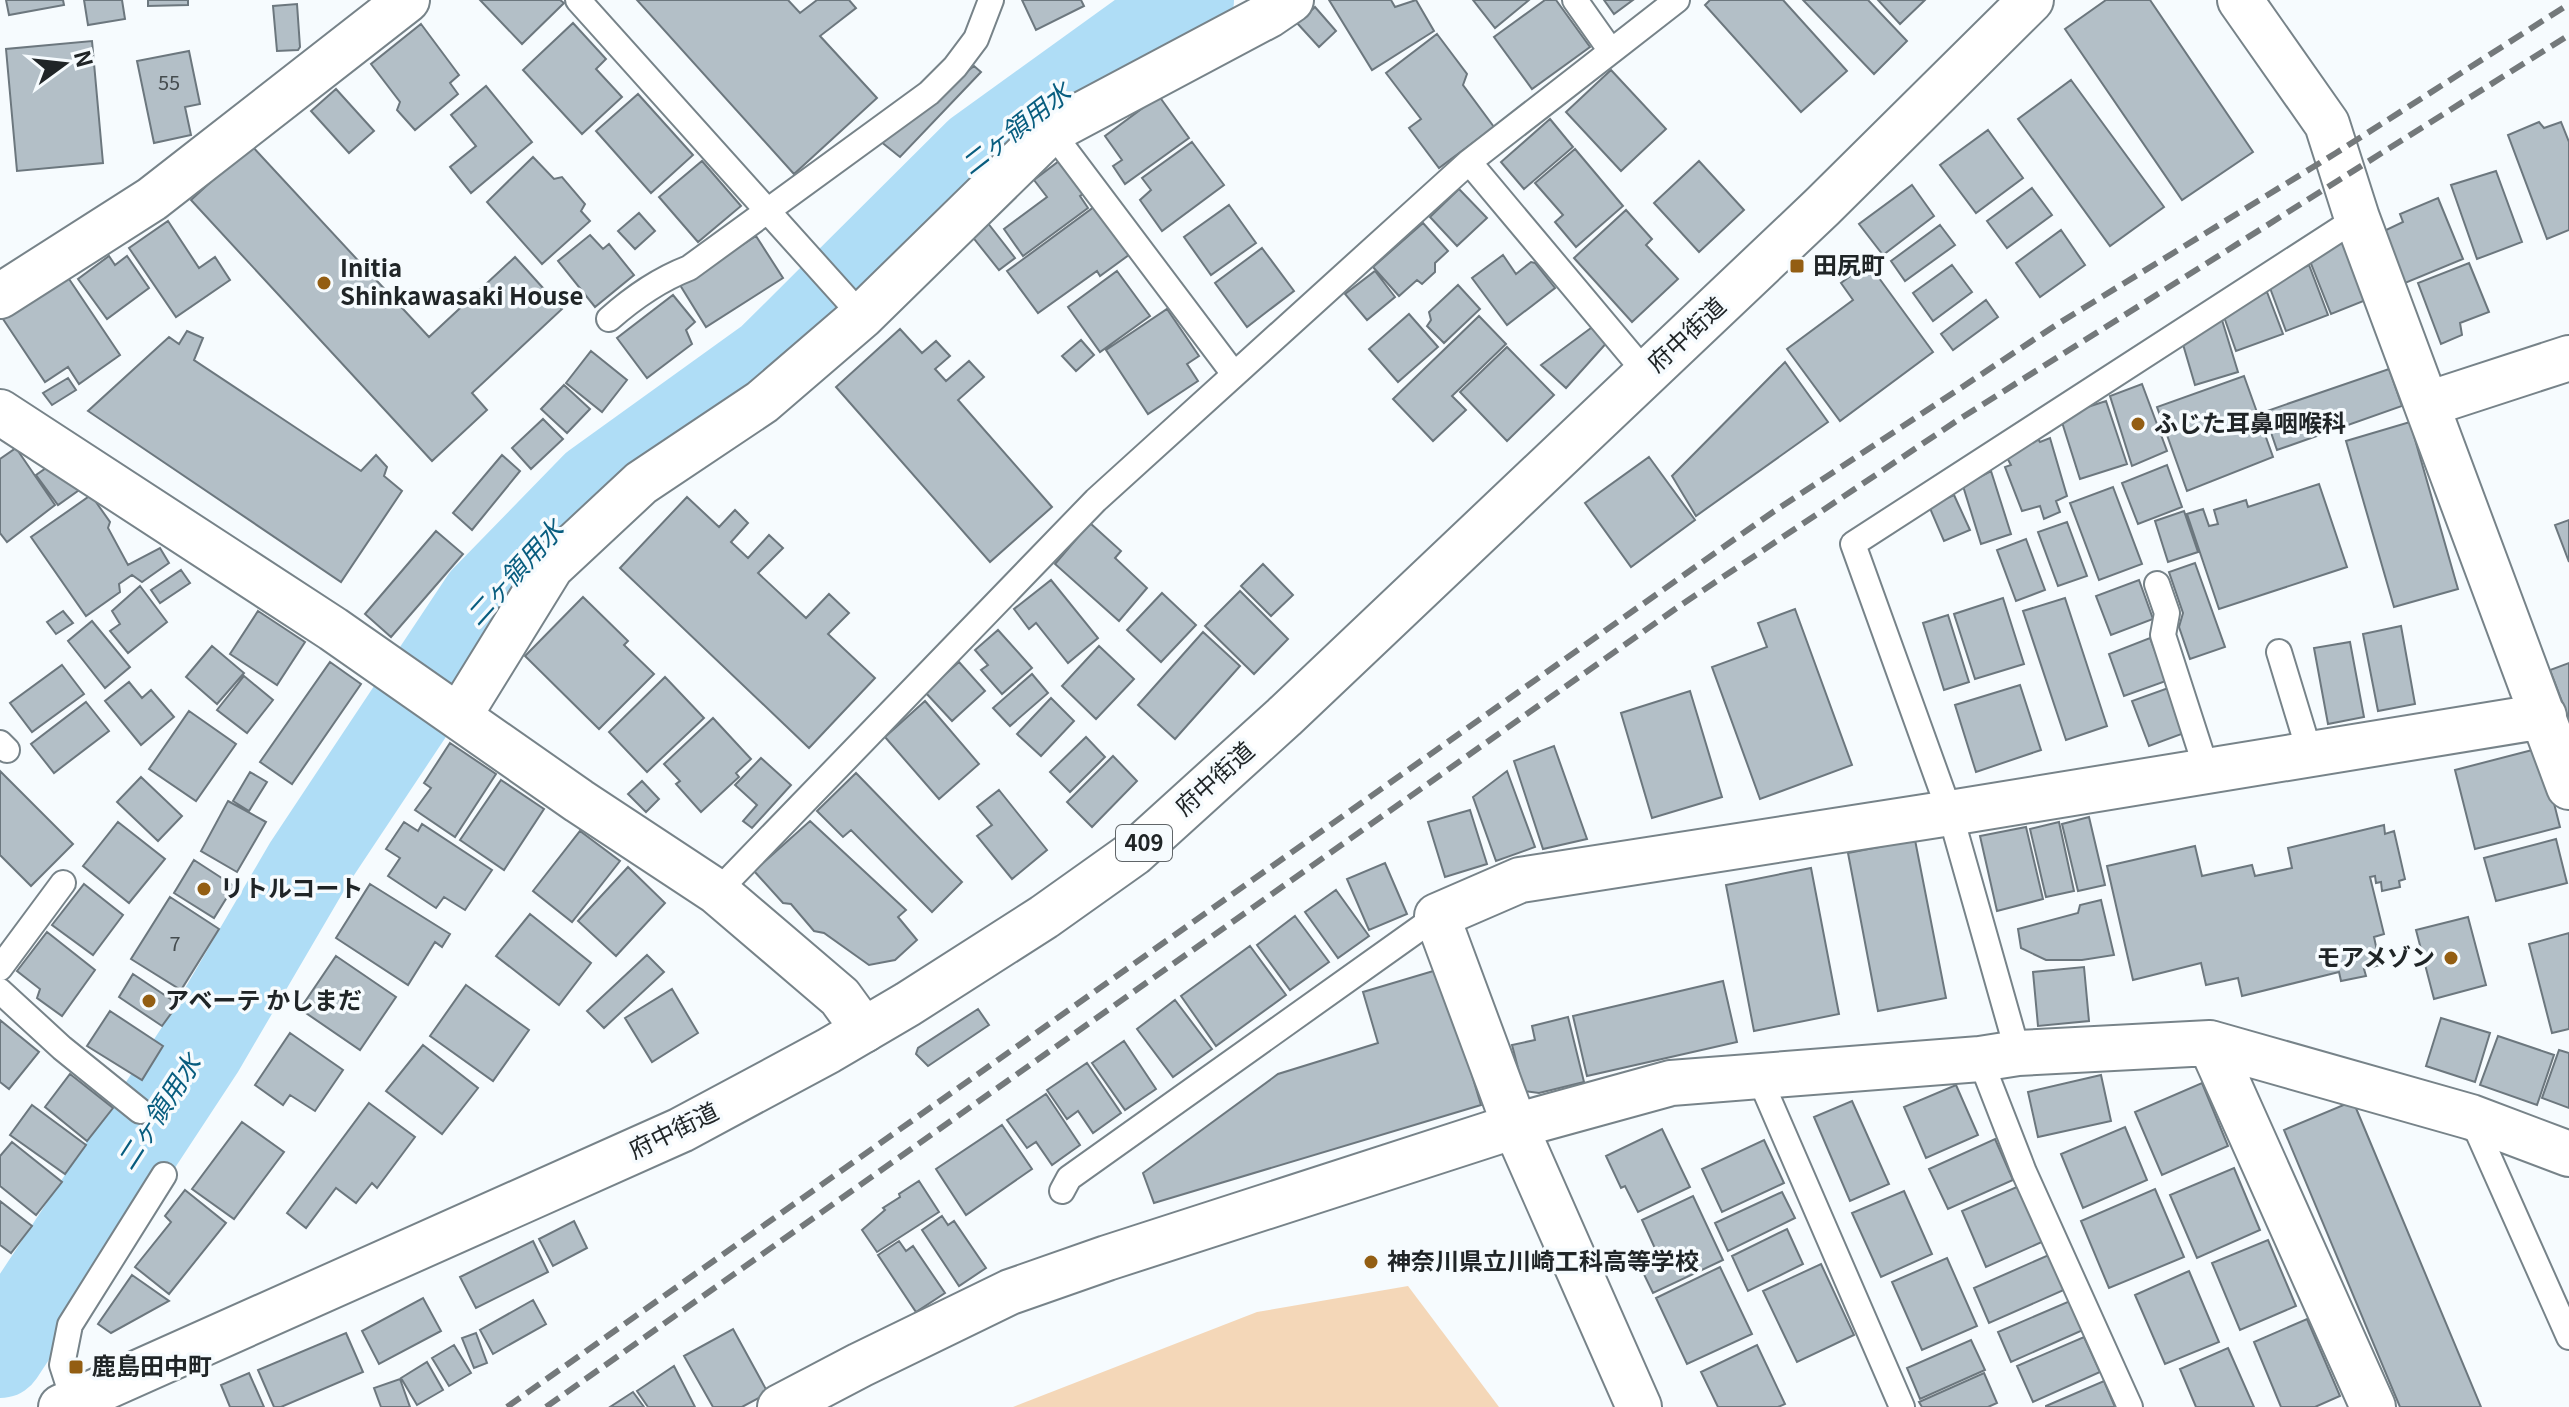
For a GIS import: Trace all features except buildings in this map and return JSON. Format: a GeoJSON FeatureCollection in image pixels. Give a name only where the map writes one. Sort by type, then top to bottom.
{"type":"FeatureCollection","features":[{"type":"Feature","properties":{"kind":"main road"},"geometry":{"type":"LineString","coordinates":[[0,296],[152,199],[407,0]]}},
{"type":"Feature","properties":{"kind":"main road"},"geometry":{"type":"LineString","coordinates":[[455,714],[551,567],[641,483],[762,402],[862,316],[1051,131],[1269,15],[1291,0]]}},
{"type":"Feature","properties":{"kind":"main road","name":"府中街道"},"geometry":{"type":"LineString","coordinates":[[68,1404],[681,1130],[864,1030],[1044,917],[1134,853],[1284,717],[1822,207],[2031,0]]}},
{"type":"Feature","properties":{"kind":"main road"},"geometry":{"type":"LineString","coordinates":[[2240,0],[2327,124],[2357,218],[2569,787]]}},
{"type":"Feature","properties":{"kind":"main road"},"geometry":{"type":"LineString","coordinates":[[2428,404],[2569,358]]}},
{"type":"Feature","properties":{"kind":"main road"},"geometry":{"type":"LineString","coordinates":[[0,412],[333,629],[579,801],[717,892],[840,997],[864,1030]]}},
{"type":"Feature","properties":{"kind":"main road"},"geometry":{"type":"LineString","coordinates":[[1639,1407],[1515,1126],[1437,916],[1520,880],[2544,716]]}},
{"type":"Feature","properties":{"kind":"main road"},"geometry":{"type":"LineString","coordinates":[[2210,1043],[2373,1407]]}},
{"type":"Feature","properties":{"kind":"main road"},"geometry":{"type":"LineString","coordinates":[[780,1407],[1010,1292],[1515,1126],[1671,1083],[1999,1056],[2210,1043],[2471,1117],[2569,1154]]}},
{"type":"Feature","properties":{"kind":"lane"},"geometry":{"type":"LineString","coordinates":[[578,0],[862,316]]}},
{"type":"Feature","properties":{"kind":"lane"},"geometry":{"type":"LineString","coordinates":[[609,319],[665,277],[689,268],[929,93],[955,67],[976,39],[991,0]]}},
{"type":"Feature","properties":{"kind":"lane"},"geometry":{"type":"LineString","coordinates":[[1575,0],[1611,51]]}},
{"type":"Feature","properties":{"kind":"lane"},"geometry":{"type":"LineString","coordinates":[[717,892],[1096,500],[1469,162],[1677,0]]}},
{"type":"Feature","properties":{"kind":"lane"},"geometry":{"type":"LineString","coordinates":[[1051,131],[1234,374]]}},
{"type":"Feature","properties":{"kind":"lane"},"geometry":{"type":"LineString","coordinates":[[1469,162],[1646,373]]}},
{"type":"Feature","properties":{"kind":"lane"},"geometry":{"type":"LineString","coordinates":[[2130,1407],[2024,1172],[1950,813],[1853,544],[2357,218]]}},
{"type":"Feature","properties":{"kind":"lane"},"geometry":{"type":"LineString","coordinates":[[2157,584],[2167,613],[2163,635],[2207,771]]}},
{"type":"Feature","properties":{"kind":"lane"},"geometry":{"type":"LineString","coordinates":[[2279,652],[2310,754]]}},
{"type":"Feature","properties":{"kind":"lane"},"geometry":{"type":"LineString","coordinates":[[0,968],[63,883]]}},
{"type":"Feature","properties":{"kind":"lane"},"geometry":{"type":"LineString","coordinates":[[1062,1191],[1069,1178],[1437,916]]}},
{"type":"Feature","properties":{"kind":"lane"},"geometry":{"type":"LineString","coordinates":[[0,991],[62,1048],[140,1111]]}},
{"type":"Feature","properties":{"kind":"lane"},"geometry":{"type":"LineString","coordinates":[[1759,1077],[1902,1407]]}},
{"type":"Feature","properties":{"kind":"lane"},"geometry":{"type":"LineString","coordinates":[[2471,1117],[2569,1337]]}},
{"type":"Feature","properties":{"kind":"lane"},"geometry":{"type":"LineString","coordinates":[[68,1404],[62,1365],[70,1325],[164,1175]]}},
{"type":"Feature","properties":{"kind":"shaded area"},"geometry":{"type":"Polygon","coordinates":[[[1408,1286],[1499,1407],[1013,1407],[1257,1312],[1408,1286]]]}},
{"type":"Feature","properties":{"kind":"waterway","name":"二ヶ領用水"},"geometry":{"type":"LineString","coordinates":[[0,1354],[201,1048],[308,865],[484,600],[595,486],[770,360],[978,153],[1190,0]]}},
{"type":"Feature","properties":{"kind":"railway"},"geometry":{"type":"LineString","coordinates":[[507,1407],[1773,512],[2056,325],[2336,153],[2569,4]]}},
{"type":"Feature","properties":{"kind":"railway"},"geometry":{"type":"LineString","coordinates":[[546,1407],[1681,605],[1958,420],[2569,35]]}},
{"type":"Feature","properties":{"kind":"place","name":"田尻町"},"geometry":{"type":"Point","coordinates":[1797,266]}},
{"type":"Feature","properties":{"kind":"place","name":"Initia Shinkawasaki House"},"geometry":{"type":"Point","coordinates":[324,283]}},
{"type":"Feature","properties":{"kind":"place","name":"ふじた耳鼻咽喉科"},"geometry":{"type":"Point","coordinates":[2138,424]}},
{"type":"Feature","properties":{"kind":"place","name":"リトルコート"},"geometry":{"type":"Point","coordinates":[204,889]}},
{"type":"Feature","properties":{"kind":"place","name":"モアメゾン"},"geometry":{"type":"Point","coordinates":[2451,958]}},
{"type":"Feature","properties":{"kind":"place","name":"アベーテ かしまだ"},"geometry":{"type":"Point","coordinates":[149,1001]}},
{"type":"Feature","properties":{"kind":"place","name":"神奈川県立川崎工科高等学校"},"geometry":{"type":"Point","coordinates":[1371,1262]}},
{"type":"Feature","properties":{"kind":"place","name":"鹿島田中町"},"geometry":{"type":"Point","coordinates":[76,1367]}}]}
